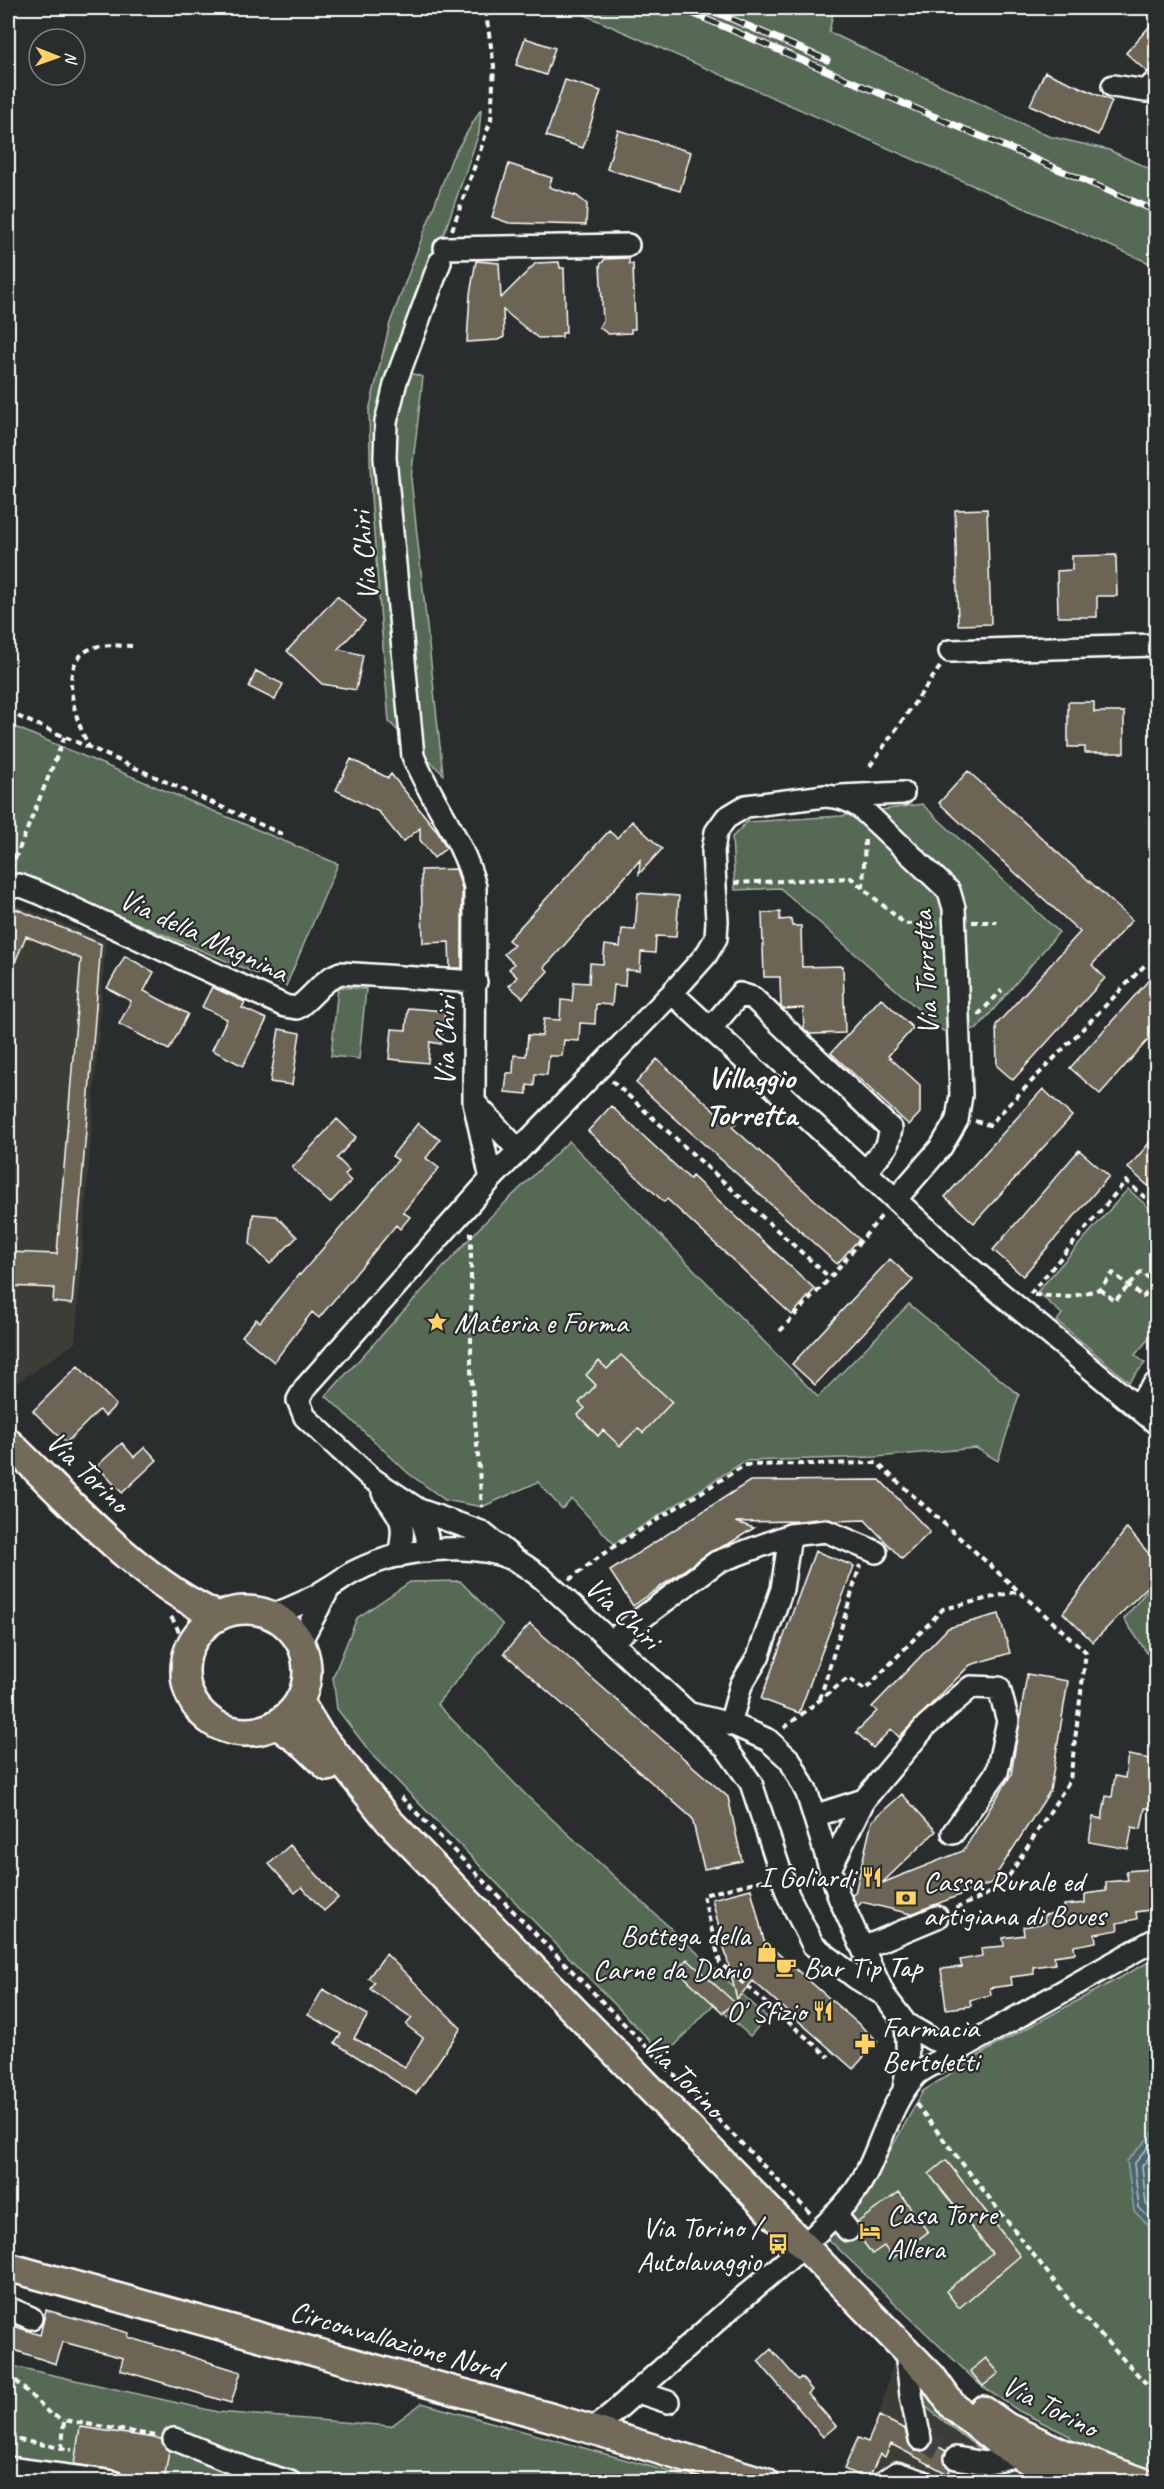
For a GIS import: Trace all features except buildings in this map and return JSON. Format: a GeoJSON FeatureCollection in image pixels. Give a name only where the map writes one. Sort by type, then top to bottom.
{"type":"FeatureCollection","features":[{"type":"Feature","properties":{"kind":"main road","name":"Via Torino"},"geometry":{"type":"LineString","coordinates":[[8,1442],[122,1551],[187,1602],[218,1616]]}},
{"type":"Feature","properties":{"kind":"main road","name":"Via Torino"},"geometry":{"type":"LineString","coordinates":[[122,1551],[181,1621],[191,1642]]}},
{"type":"Feature","properties":{"kind":"main road"},"geometry":{"type":"LineString","coordinates":[[245,1609],[272,1615],[288,1626],[300,1642],[307,1665],[304,1690],[299,1701],[290,1714],[276,1724],[261,1730],[238,1732],[218,1725],[200,1712],[186,1685],[185,1671],[191,1642],[202,1627],[218,1616],[245,1609]]}},
{"type":"Feature","properties":{"kind":"main road","name":"Via Torino"},"geometry":{"type":"LineString","coordinates":[[299,1701],[318,1732],[389,1821],[932,2377],[952,2405],[1017,2455],[1047,2471],[1074,2481]]}},
{"type":"Feature","properties":{"kind":"main road","name":"Via Torino"},"geometry":{"type":"LineString","coordinates":[[276,1724],[305,1745],[365,1805],[389,1821]]}},
{"type":"Feature","properties":{"kind":"main road","name":"Circonvallazione Nord"},"geometry":{"type":"LineString","coordinates":[[8,2266],[765,2481]]}},
{"type":"Feature","properties":{"kind":"main road","name":"Via Torino"},"geometry":{"type":"LineString","coordinates":[[932,2377],[964,2396],[1007,2427],[1060,2452],[1134,2481]]}},
{"type":"Feature","properties":{"kind":"street"},"geometry":{"type":"LineString","coordinates":[[1113,86],[1146,92],[1156,81]]}},
{"type":"Feature","properties":{"kind":"street"},"geometry":{"type":"LineString","coordinates":[[443,255],[628,245]]}},
{"type":"Feature","properties":{"kind":"street","name":"Via Chiri"},"geometry":{"type":"LineString","coordinates":[[443,255],[396,381],[386,422],[385,458],[413,756],[423,780],[460,843],[476,887],[474,1102],[491,1179],[305,1388],[298,1400],[305,1418],[371,1478],[418,1510],[481,1532],[516,1561],[542,1578],[726,1748],[751,1784],[794,1913],[813,1946],[856,1978],[884,1995]]}},
{"type":"Feature","properties":{"kind":"street"},"geometry":{"type":"LineString","coordinates":[[950,651],[1156,645]]}},
{"type":"Feature","properties":{"kind":"street"},"geometry":{"type":"LineString","coordinates":[[491,1179],[695,969],[716,938],[716,884],[713,851],[716,832],[726,819],[746,806],[825,796],[903,793]]}},
{"type":"Feature","properties":{"kind":"street","name":"Via Torretta"},"geometry":{"type":"LineString","coordinates":[[838,797],[850,801],[867,814],[949,891],[954,908],[962,1095],[958,1116],[941,1147],[896,1199]]}},
{"type":"Feature","properties":{"kind":"street","name":"Via della Magnina"},"geometry":{"type":"LineString","coordinates":[[8,889],[19,885],[42,894],[285,1006],[297,1008],[309,1000],[329,977],[340,973],[476,982]]}},
{"type":"Feature","properties":{"kind":"street"},"geometry":{"type":"LineString","coordinates":[[672,993],[963,1262],[1024,1301],[1156,1423]]}},
{"type":"Feature","properties":{"kind":"street"},"geometry":{"type":"LineString","coordinates":[[711,1028],[740,994],[753,998],[891,1129],[887,1146],[866,1171]]}},
{"type":"Feature","properties":{"kind":"street","name":"Via Chiri"},"geometry":{"type":"LineString","coordinates":[[474,1102],[518,1150]]}},
{"type":"Feature","properties":{"kind":"street"},"geometry":{"type":"LineString","coordinates":[[1136,1406],[1156,1383]]}},
{"type":"Feature","properties":{"kind":"street","name":"Via Chiri"},"geometry":{"type":"LineString","coordinates":[[371,1478],[401,1517],[404,1530],[399,1556]]}},
{"type":"Feature","properties":{"kind":"street"},"geometry":{"type":"LineString","coordinates":[[418,1510],[428,1538],[427,1551]]}},
{"type":"Feature","properties":{"kind":"street"},"geometry":{"type":"LineString","coordinates":[[611,1641],[717,1562],[790,1536],[826,1531],[871,1550]]}},
{"type":"Feature","properties":{"kind":"street"},"geometry":{"type":"LineString","coordinates":[[730,1724],[741,1685],[758,1658],[782,1589],[790,1536]]}},
{"type":"Feature","properties":{"kind":"street","name":"Via Chiri"},"geometry":{"type":"LineString","coordinates":[[272,1615],[328,1589],[357,1570],[399,1556],[427,1551],[462,1550],[494,1553],[516,1561]]}},
{"type":"Feature","properties":{"kind":"street","name":"Via Chiri"},"geometry":{"type":"LineString","coordinates":[[300,1642],[328,1589]]}},
{"type":"Feature","properties":{"kind":"street"},"geometry":{"type":"LineString","coordinates":[[830,1869],[864,1800],[926,1726],[972,1687],[999,1688],[1008,1721],[997,1772],[953,1833]]}},
{"type":"Feature","properties":{"kind":"street","name":"Via Chiri"},"geometry":{"type":"LineString","coordinates":[[686,1713],[730,1724],[768,1740],[790,1760],[807,1793],[839,1897],[884,1995],[906,2024],[932,2039],[964,2047]]}},
{"type":"Feature","properties":{"kind":"street"},"geometry":{"type":"LineString","coordinates":[[814,1816],[864,1800]]}},
{"type":"Feature","properties":{"kind":"street"},"geometry":{"type":"LineString","coordinates":[[863,1948],[937,1917]]}},
{"type":"Feature","properties":{"kind":"street"},"geometry":{"type":"LineString","coordinates":[[904,2089],[919,2072],[951,2057],[964,2047],[1156,1939]]}},
{"type":"Feature","properties":{"kind":"street"},"geometry":{"type":"LineString","coordinates":[[591,2430],[638,2392],[832,2220],[851,2196],[873,2160],[904,2089],[908,2062],[906,2024]]}},
{"type":"Feature","properties":{"kind":"street"},"geometry":{"type":"LineString","coordinates":[[8,2308],[31,2318]]}},
{"type":"Feature","properties":{"kind":"street"},"geometry":{"type":"LineString","coordinates":[[906,2351],[911,2395],[920,2439]]}},
{"type":"Feature","properties":{"kind":"street"},"geometry":{"type":"LineString","coordinates":[[638,2392],[668,2402]]}},
{"type":"Feature","properties":{"kind":"street"},"geometry":{"type":"LineString","coordinates":[[174,2439],[250,2469],[290,2481]]}},
{"type":"Feature","properties":{"kind":"street"},"geometry":{"type":"LineString","coordinates":[[956,2458],[985,2463],[1017,2455]]}},
{"type":"Feature","properties":{"kind":"street"},"geometry":{"type":"LineString","coordinates":[[8,2468],[113,2481]]}},
{"type":"Feature","properties":{"kind":"street"},"geometry":{"type":"LineString","coordinates":[[884,2481],[897,2473],[924,2481]]}},
{"type":"Feature","properties":{"kind":"path"},"geometry":{"type":"LineString","coordinates":[[443,255],[491,120],[494,66],[485,8]]}},
{"type":"Feature","properties":{"kind":"path"},"geometry":{"type":"LineString","coordinates":[[89,747],[79,727],[73,700],[71,679],[74,666],[80,655],[91,648],[109,645],[132,646]]}},
{"type":"Feature","properties":{"kind":"path"},"geometry":{"type":"LineString","coordinates":[[870,766],[950,651]]}},
{"type":"Feature","properties":{"kind":"path"},"geometry":{"type":"LineString","coordinates":[[8,712],[286,836]]}},
{"type":"Feature","properties":{"kind":"path"},"geometry":{"type":"LineString","coordinates":[[8,889],[10,871],[65,736]]}},
{"type":"Feature","properties":{"kind":"path"},"geometry":{"type":"LineString","coordinates":[[863,888],[867,814]]}},
{"type":"Feature","properties":{"kind":"path"},"geometry":{"type":"LineString","coordinates":[[716,884],[851,878],[905,924],[997,922]]}},
{"type":"Feature","properties":{"kind":"path"},"geometry":{"type":"LineString","coordinates":[[958,1116],[989,1125],[1146,964]]}},
{"type":"Feature","properties":{"kind":"path"},"geometry":{"type":"LineString","coordinates":[[958,1021],[974,1020],[1002,990]]}},
{"type":"Feature","properties":{"kind":"path"},"geometry":{"type":"LineString","coordinates":[[598,1069],[830,1278]]}},
{"type":"Feature","properties":{"kind":"path"},"geometry":{"type":"LineString","coordinates":[[1024,1301],[1126,1181],[1156,1207]]}},
{"type":"Feature","properties":{"kind":"path"},"geometry":{"type":"LineString","coordinates":[[780,1331],[830,1278],[896,1199]]}},
{"type":"Feature","properties":{"kind":"path"},"geometry":{"type":"LineString","coordinates":[[471,1204],[471,1370],[482,1507]]}},
{"type":"Feature","properties":{"kind":"path"},"geometry":{"type":"LineString","coordinates":[[1024,1301],[1070,1297],[1100,1289],[1113,1273],[1128,1286],[1143,1298],[1156,1283],[1141,1272],[1128,1286],[1115,1301],[1100,1289]]}},
{"type":"Feature","properties":{"kind":"path"},"geometry":{"type":"LineString","coordinates":[[566,1582],[610,1549],[745,1465],[877,1463],[1020,1590],[1086,1652],[1070,1780],[1010,1876],[986,1895],[937,1917]]}},
{"type":"Feature","properties":{"kind":"path"},"geometry":{"type":"LineString","coordinates":[[820,1700],[871,1550]]}},
{"type":"Feature","properties":{"kind":"path"},"geometry":{"type":"LineString","coordinates":[[768,1740],[848,1678],[865,1690],[943,1609],[1020,1590]]}},
{"type":"Feature","properties":{"kind":"path"},"geometry":{"type":"LineString","coordinates":[[398,1794],[832,2220]]}},
{"type":"Feature","properties":{"kind":"path"},"geometry":{"type":"LineString","coordinates":[[782,1876],[703,1895],[720,1963],[828,2057]]}},
{"type":"Feature","properties":{"kind":"path"},"geometry":{"type":"LineString","coordinates":[[904,2089],[1075,2308],[1156,2394]]}},
{"type":"Feature","properties":{"kind":"path"},"geometry":{"type":"LineString","coordinates":[[8,2373],[50,2414],[64,2420],[174,2439]]}},
{"type":"Feature","properties":{"kind":"path"},"geometry":{"type":"LineString","coordinates":[[62,2449],[64,2420]]}},
{"type":"Feature","properties":{"kind":"path"},"geometry":{"type":"LineString","coordinates":[[8,2438],[72,2451]]}},
{"type":"Feature","properties":{"kind":"shaded area"},"geometry":{"type":"Polygon","coordinates":[[[11,903],[106,940],[75,1343],[8,1389],[8,910],[11,903]]]}},
{"type":"Feature","properties":{"kind":"shaded area"},"geometry":{"type":"Polygon","coordinates":[[[894,2359],[923,2387],[922,2397],[926,2407],[977,2447],[989,2443],[1024,2467],[1007,2481],[840,2482],[859,2438],[868,2442],[878,2420],[894,2359]]]}},
{"type":"Feature","properties":{"kind":"green space"},"geometry":{"type":"Polygon","coordinates":[[[569,8],[834,8],[829,32],[1048,136],[1109,150],[1156,172],[1156,266],[569,8]]]}},
{"type":"Feature","properties":{"kind":"green space"},"geometry":{"type":"Polygon","coordinates":[[[481,109],[479,133],[397,369],[423,377],[411,479],[443,774],[389,722],[371,497],[369,411],[390,323],[452,158],[481,109]]]}},
{"type":"Feature","properties":{"kind":"green space"},"geometry":{"type":"Polygon","coordinates":[[[8,724],[338,864],[286,986],[22,875],[8,872],[8,724]]]}},
{"type":"Feature","properties":{"kind":"green space"},"geometry":{"type":"Polygon","coordinates":[[[922,804],[1059,932],[977,1029],[943,1031],[780,888],[735,890],[732,837],[747,822],[841,816],[922,804]]]}},
{"type":"Feature","properties":{"kind":"green space"},"geometry":{"type":"Polygon","coordinates":[[[338,987],[366,989],[359,1059],[331,1056],[338,987]]]}},
{"type":"Feature","properties":{"kind":"green space"},"geometry":{"type":"Polygon","coordinates":[[[569,1141],[818,1397],[909,1304],[1019,1395],[998,1461],[976,1448],[876,1457],[745,1461],[614,1544],[572,1499],[562,1509],[538,1482],[482,1507],[445,1500],[408,1473],[326,1396],[483,1224],[569,1141]]]}},
{"type":"Feature","properties":{"kind":"green space"},"geometry":{"type":"Polygon","coordinates":[[[1128,1189],[1156,1214],[1156,1330],[1135,1355],[1145,1363],[1129,1382],[1057,1321],[1062,1314],[1037,1292],[1128,1189]]]}},
{"type":"Feature","properties":{"kind":"green space"},"geometry":{"type":"Polygon","coordinates":[[[1156,1579],[1156,1666],[1124,1619],[1156,1579]]]}},
{"type":"Feature","properties":{"kind":"green space"},"geometry":{"type":"Polygon","coordinates":[[[460,1581],[503,1625],[437,1704],[528,1797],[767,2017],[750,2036],[714,2004],[665,2056],[374,1757],[337,1709],[333,1677],[357,1618],[410,1582],[460,1581]]]}},
{"type":"Feature","properties":{"kind":"green space"},"geometry":{"type":"Polygon","coordinates":[[[1156,1958],[1156,2469],[1098,2459],[1069,2449],[1070,2436],[1019,2411],[979,2384],[826,2237],[862,2202],[923,2091],[994,2046],[1156,1958]]]}},
{"type":"Feature","properties":{"kind":"green space"},"geometry":{"type":"Polygon","coordinates":[[[8,2365],[218,2412],[391,2426],[422,2403],[703,2481],[8,2482],[8,2365]]]}},
{"type":"Feature","properties":{"kind":"green space"},"geometry":{"type":"Polygon","coordinates":[[[923,2387],[989,2443],[983,2448],[977,2447],[926,2407],[922,2397],[923,2387]]]}},
{"type":"Feature","properties":{"kind":"water"},"geometry":{"type":"Polygon","coordinates":[[[1156,2132],[1156,2233],[1134,2211],[1127,2161],[1156,2132]]]}},
{"type":"Feature","properties":{"kind":"tunnel"},"geometry":{"type":"LineString","coordinates":[[920,2439],[956,2458]]}},
{"type":"Feature","properties":{"kind":"railway"},"geometry":{"type":"LineString","coordinates":[[680,8],[1156,211]]}},
{"type":"Feature","properties":{"kind":"railway"},"geometry":{"type":"LineString","coordinates":[[706,8],[827,60]]}},
{"type":"Feature","properties":{"kind":"place","name":"Materia e Forma"},"geometry":{"type":"Point","coordinates":[437,1322]}},
{"type":"Feature","properties":{"kind":"place","name":"I Goliardi"},"geometry":{"type":"Point","coordinates":[872,1877]}},
{"type":"Feature","properties":{"kind":"place","name":"Cassa Rurale ed artigiana di Boves"},"geometry":{"type":"Point","coordinates":[906,1898]}},
{"type":"Feature","properties":{"kind":"place","name":"Bottega della Carne da Dario"},"geometry":{"type":"Point","coordinates":[767,1952]}},
{"type":"Feature","properties":{"kind":"place","name":"Bar Tip Tap"},"geometry":{"type":"Point","coordinates":[786,1967]}},
{"type":"Feature","properties":{"kind":"place","name":"O' Sfizio"},"geometry":{"type":"Point","coordinates":[823,2011]}},
{"type":"Feature","properties":{"kind":"place","name":"Farmacia Bertoletti"},"geometry":{"type":"Point","coordinates":[865,2044]}},
{"type":"Feature","properties":{"kind":"place","name":"Casa Torre Allera"},"geometry":{"type":"Point","coordinates":[870,2231]}},
{"type":"Feature","properties":{"kind":"place","name":"Via Torino / Autolavaggio"},"geometry":{"type":"Point","coordinates":[778,2244]}},
{"type":"Feature","properties":{"kind":"district","name":"Villaggio Torretta"},"geometry":{"type":"Point","coordinates":[751,1096]}}]}
